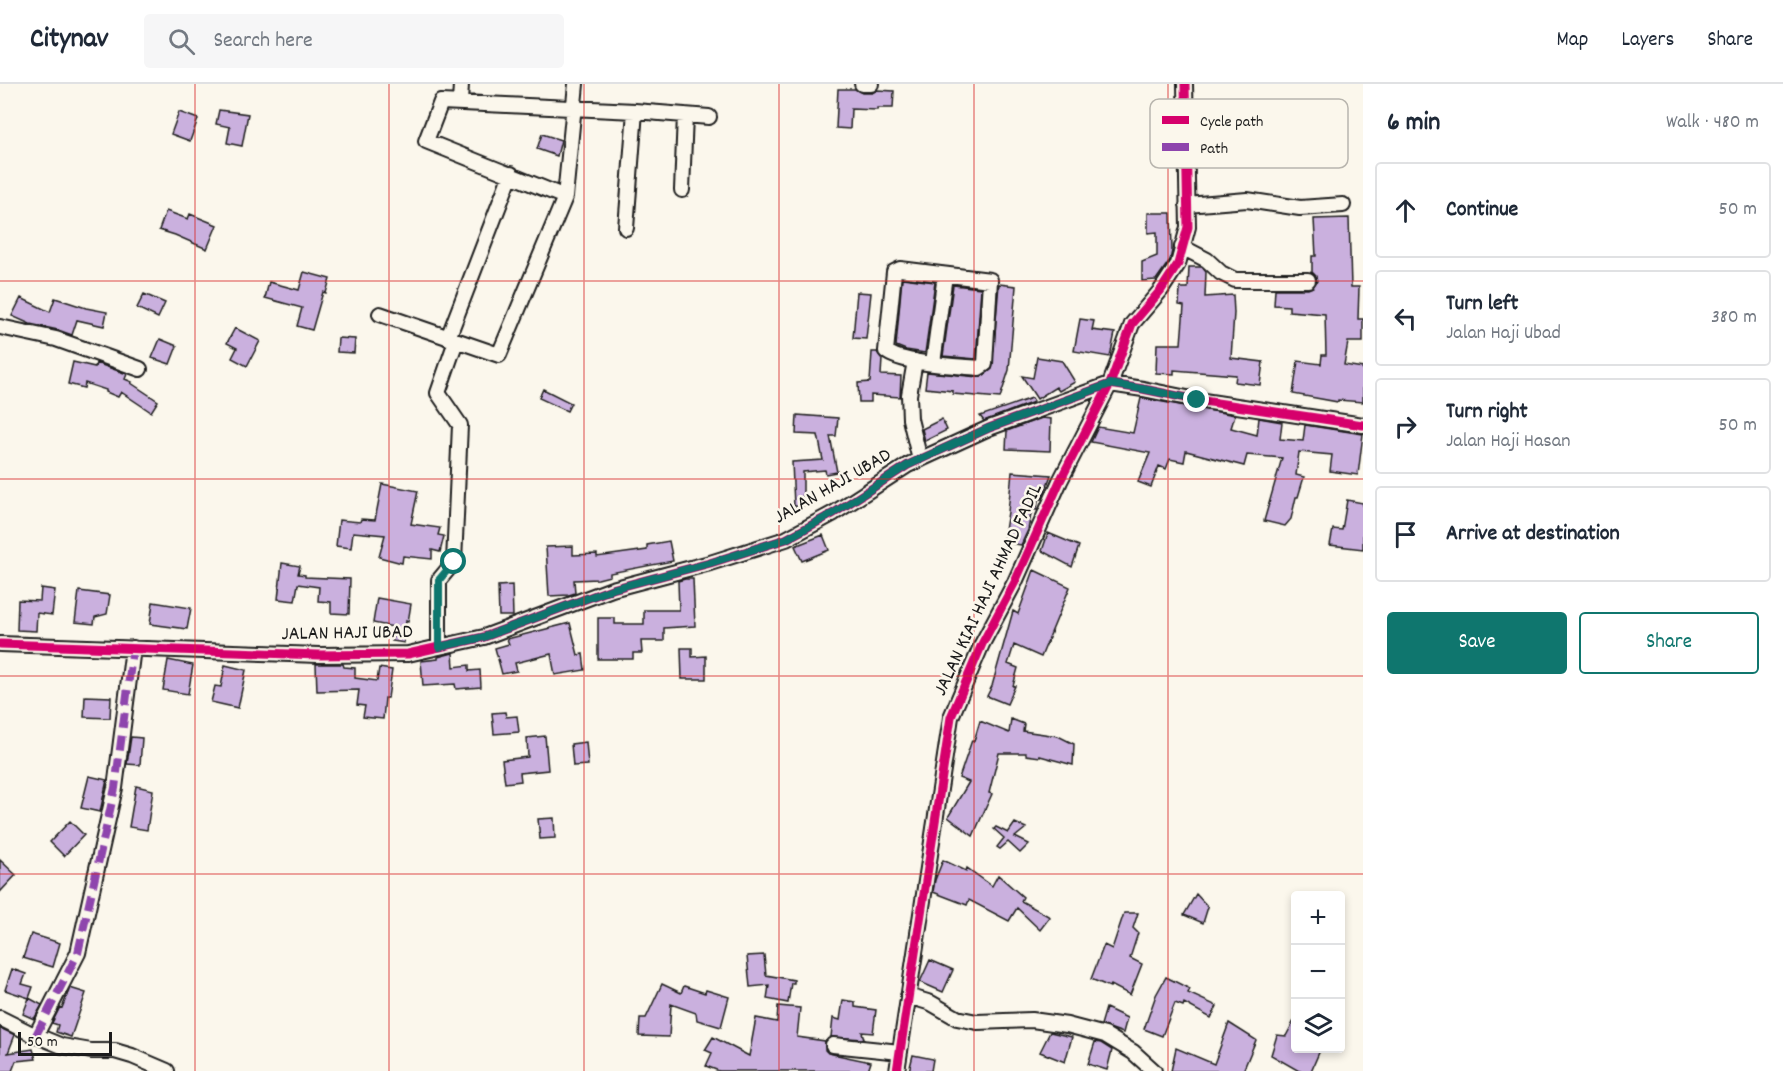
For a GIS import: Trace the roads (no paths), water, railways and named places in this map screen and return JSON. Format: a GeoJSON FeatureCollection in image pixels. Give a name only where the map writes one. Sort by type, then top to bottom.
{"type":"FeatureCollection","features":[{"type":"Feature","properties":{"kind":"street"},"geometry":{"type":"LineString","coordinates":[[460,104],[461,84]]}},
{"type":"Feature","properties":{"kind":"street"},"geometry":{"type":"LineString","coordinates":[[380,314],[499,355],[565,197],[576,84]]}},
{"type":"Feature","properties":{"kind":"street"},"geometry":{"type":"LineString","coordinates":[[862,84],[871,84]]}},
{"type":"Feature","properties":{"kind":"street","name":"JALAN KIAI HAJI AHMAD FADIL"},"geometry":{"type":"LineString","coordinates":[[1185,84],[1185,99]]}},
{"type":"Feature","properties":{"kind":"street"},"geometry":{"type":"LineString","coordinates":[[565,197],[426,141],[441,102],[635,111],[710,117]]}},
{"type":"Feature","properties":{"kind":"street"},"geometry":{"type":"LineString","coordinates":[[626,228],[635,111]]}},
{"type":"Feature","properties":{"kind":"street"},"geometry":{"type":"LineString","coordinates":[[682,190],[685,115]]}},
{"type":"Feature","properties":{"kind":"street","name":"JALAN KIAI HAJI AHMAD FADIL"},"geometry":{"type":"LineString","coordinates":[[897,1071],[951,717],[982,644],[1015,582],[1060,481],[1110,384],[1132,324],[1161,290],[1178,264],[1188,227],[1186,168]]}},
{"type":"Feature","properties":{"kind":"street"},"geometry":{"type":"LineString","coordinates":[[439,647],[439,580],[454,562],[460,425],[438,393],[452,339],[511,174]]}},
{"type":"Feature","properties":{"kind":"street"},"geometry":{"type":"LineString","coordinates":[[1187,205],[1247,200],[1300,208],[1343,205]]}},
{"type":"Feature","properties":{"kind":"street"},"geometry":{"type":"LineString","coordinates":[[1182,247],[1207,260],[1221,273],[1235,280],[1308,280]]}},
{"type":"Feature","properties":{"kind":"street"},"geometry":{"type":"LineString","coordinates":[[900,268],[988,279],[991,282],[986,364],[979,368],[915,361],[890,355],[885,351],[894,272],[900,268]]}},
{"type":"Feature","properties":{"kind":"street"},"geometry":{"type":"LineString","coordinates":[[933,363],[945,274]]}},
{"type":"Feature","properties":{"kind":"street"},"geometry":{"type":"LineString","coordinates":[[0,327],[56,339],[140,369]]}},
{"type":"Feature","properties":{"kind":"street"},"geometry":{"type":"LineString","coordinates":[[915,361],[909,395],[910,419],[920,460]]}},
{"type":"Feature","properties":{"kind":"street"},"geometry":{"type":"LineString","coordinates":[[1110,384],[1197,400],[1363,425]]}},
{"type":"Feature","properties":{"kind":"street","name":"JALAN HAJI UBAD"},"geometry":{"type":"LineString","coordinates":[[0,644],[319,655],[408,654],[484,637],[612,589],[710,563],[786,539],[834,513],[908,465],[989,428],[1110,384]]}},
{"type":"Feature","properties":{"kind":"street"},"geometry":{"type":"LineString","coordinates":[[36,1035],[78,953],[115,788],[133,648]]}},
{"type":"Feature","properties":{"kind":"street"},"geometry":{"type":"LineString","coordinates":[[908,996],[932,1003],[957,1018],[977,1022],[1032,1020],[1067,1025],[1105,1035],[1133,1052],[1154,1071]]}},
{"type":"Feature","properties":{"kind":"street"},"geometry":{"type":"LineString","coordinates":[[0,1018],[62,1046],[91,1051],[115,1051],[167,1071]]}},
{"type":"Feature","properties":{"kind":"street"},"geometry":{"type":"LineString","coordinates":[[833,1045],[900,1052]]}}]}
